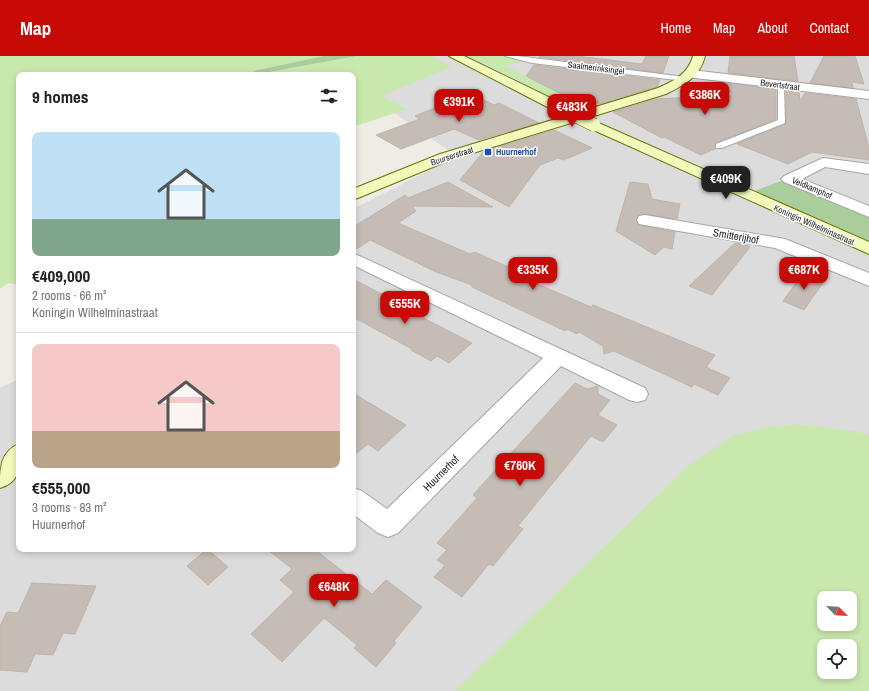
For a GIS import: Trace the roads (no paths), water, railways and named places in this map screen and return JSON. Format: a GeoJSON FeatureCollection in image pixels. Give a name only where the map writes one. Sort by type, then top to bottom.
{"type":"FeatureCollection","features":[{"type":"Feature","properties":{"kind":"main road","name":"Koningin Wilhelminastraat"},"geometry":{"type":"LineString","coordinates":[[455,56],[594,125],[869,249]]}},
{"type":"Feature","properties":{"kind":"main road"},"geometry":{"type":"LineString","coordinates":[[688,76],[696,68],[699,56]]}},
{"type":"Feature","properties":{"kind":"main road","name":"Buurserstraat"},"geometry":{"type":"LineString","coordinates":[[356,194],[445,157],[662,91],[688,76]]}},
{"type":"Feature","properties":{"kind":"main road"},"geometry":{"type":"LineString","coordinates":[[0,478],[16,458]]}},
{"type":"Feature","properties":{"kind":"street","name":"Bevertstraat"},"geometry":{"type":"LineString","coordinates":[[688,76],[869,95]]}},
{"type":"Feature","properties":{"kind":"street","name":"Veldkamphof"},"geometry":{"type":"LineString","coordinates":[[869,169],[823,162],[788,178],[869,212]]}},
{"type":"Feature","properties":{"kind":"street","name":"Smitterijhof"},"geometry":{"type":"LineString","coordinates":[[646,220],[779,243],[869,280]]}},
{"type":"Feature","properties":{"kind":"street"},"geometry":{"type":"LineString","coordinates":[[356,259],[637,394]]}},
{"type":"Feature","properties":{"kind":"street","name":"Huurnerhof"},"geometry":{"type":"LineString","coordinates":[[356,502],[388,525],[558,356]]}},
{"type":"Feature","properties":{"kind":"lane","name":"Saalmerinksingel"},"geometry":{"type":"LineString","coordinates":[[508,56],[532,61],[688,76]]}},
{"type":"Feature","properties":{"kind":"lane"},"geometry":{"type":"LineString","coordinates":[[719,146],[782,121],[781,85]]}},
{"type":"Feature","properties":{"kind":"place","name":"Huurnerhof"},"geometry":{"type":"Point","coordinates":[488,152]}}]}
